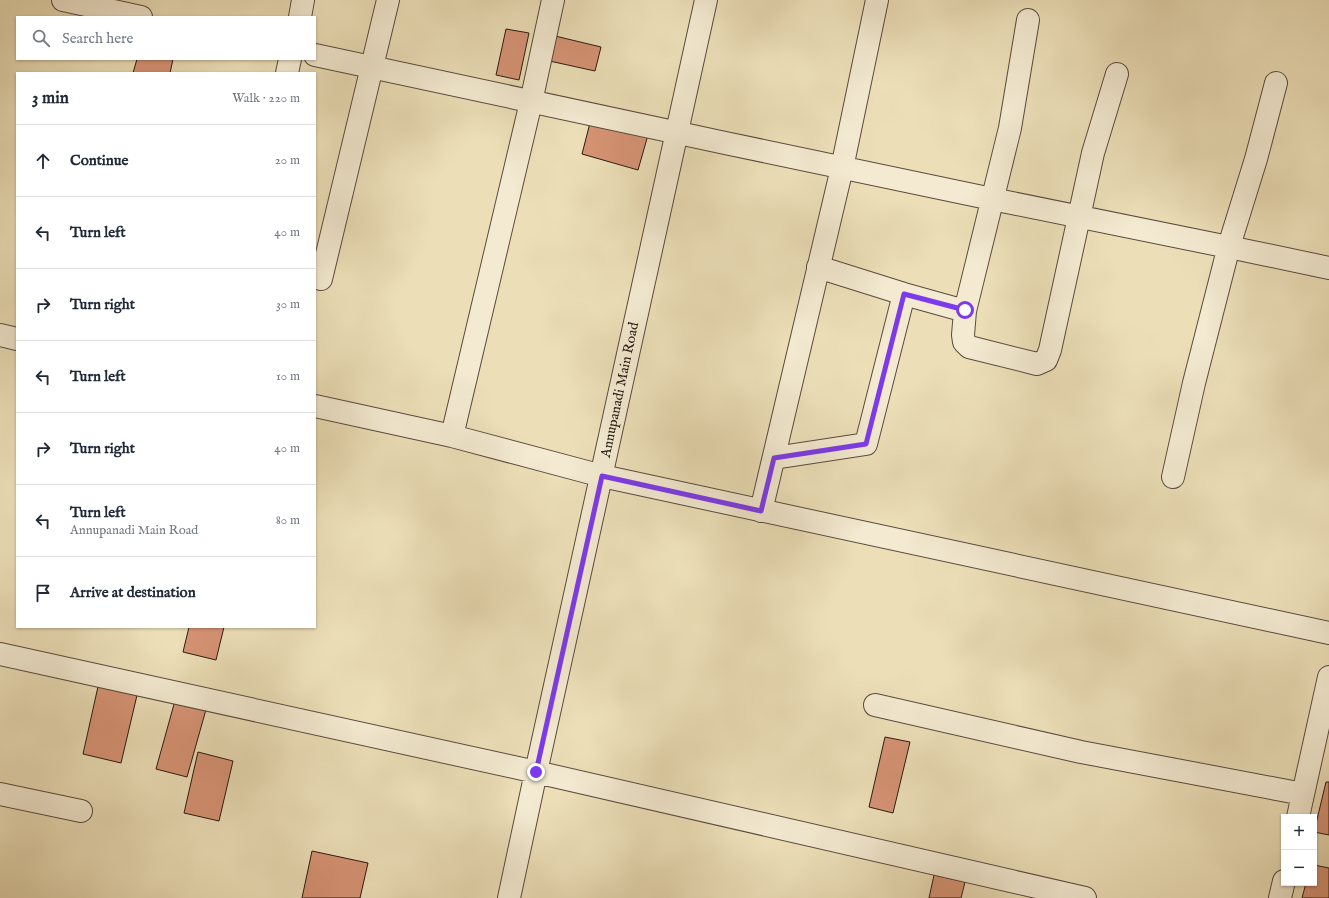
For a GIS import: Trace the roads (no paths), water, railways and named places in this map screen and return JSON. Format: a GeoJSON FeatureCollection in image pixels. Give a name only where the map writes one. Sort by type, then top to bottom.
{"type":"FeatureCollection","features":[{"type":"Feature","properties":{"kind":"street"},"geometry":{"type":"LineString","coordinates":[[62,0],[136,16]]}},
{"type":"Feature","properties":{"kind":"street"},"geometry":{"type":"LineString","coordinates":[[300,16],[303,0]]}},
{"type":"Feature","properties":{"kind":"street"},"geometry":{"type":"LineString","coordinates":[[320,279],[388,0]]}},
{"type":"Feature","properties":{"kind":"street"},"geometry":{"type":"LineString","coordinates":[[452,436],[531,102],[553,0]]}},
{"type":"Feature","properties":{"kind":"street","name":"Annupanadi Main Road"},"geometry":{"type":"LineString","coordinates":[[510,898],[536,772],[706,0]]}},
{"type":"Feature","properties":{"kind":"street"},"geometry":{"type":"LineString","coordinates":[[761,511],[842,168],[877,0]]}},
{"type":"Feature","properties":{"kind":"street"},"geometry":{"type":"LineString","coordinates":[[1028,20],[1010,128],[965,310],[962,335],[964,342],[969,346],[1036,364],[1046,360],[1050,350],[1093,153],[1117,74]]}},
{"type":"Feature","properties":{"kind":"street"},"geometry":{"type":"LineString","coordinates":[[316,55],[842,168],[1079,217],[1229,246],[1329,268]]}},
{"type":"Feature","properties":{"kind":"street"},"geometry":{"type":"LineString","coordinates":[[286,72],[290,60]]}},
{"type":"Feature","properties":{"kind":"street"},"geometry":{"type":"LineString","coordinates":[[1173,477],[1196,376],[1229,246],[1256,159],[1276,83]]}},
{"type":"Feature","properties":{"kind":"street"},"geometry":{"type":"LineString","coordinates":[[818,267],[904,294],[965,310]]}},
{"type":"Feature","properties":{"kind":"street"},"geometry":{"type":"LineString","coordinates":[[774,458],[866,444],[904,294]]}},
{"type":"Feature","properties":{"kind":"street"},"geometry":{"type":"LineString","coordinates":[[0,335],[16,339]]}},
{"type":"Feature","properties":{"kind":"street"},"geometry":{"type":"LineString","coordinates":[[316,406],[452,436],[602,476],[1329,633]]}},
{"type":"Feature","properties":{"kind":"street"},"geometry":{"type":"LineString","coordinates":[[0,654],[536,772],[1086,898]]}},
{"type":"Feature","properties":{"kind":"street"},"geometry":{"type":"LineString","coordinates":[[1299,814],[1329,677]]}},
{"type":"Feature","properties":{"kind":"street"},"geometry":{"type":"LineString","coordinates":[[875,705],[1081,752],[1303,794]]}},
{"type":"Feature","properties":{"kind":"street"},"geometry":{"type":"LineString","coordinates":[[0,794],[81,810]]}},
{"type":"Feature","properties":{"kind":"street"},"geometry":{"type":"LineString","coordinates":[[1280,898],[1283,886]]}}]}
